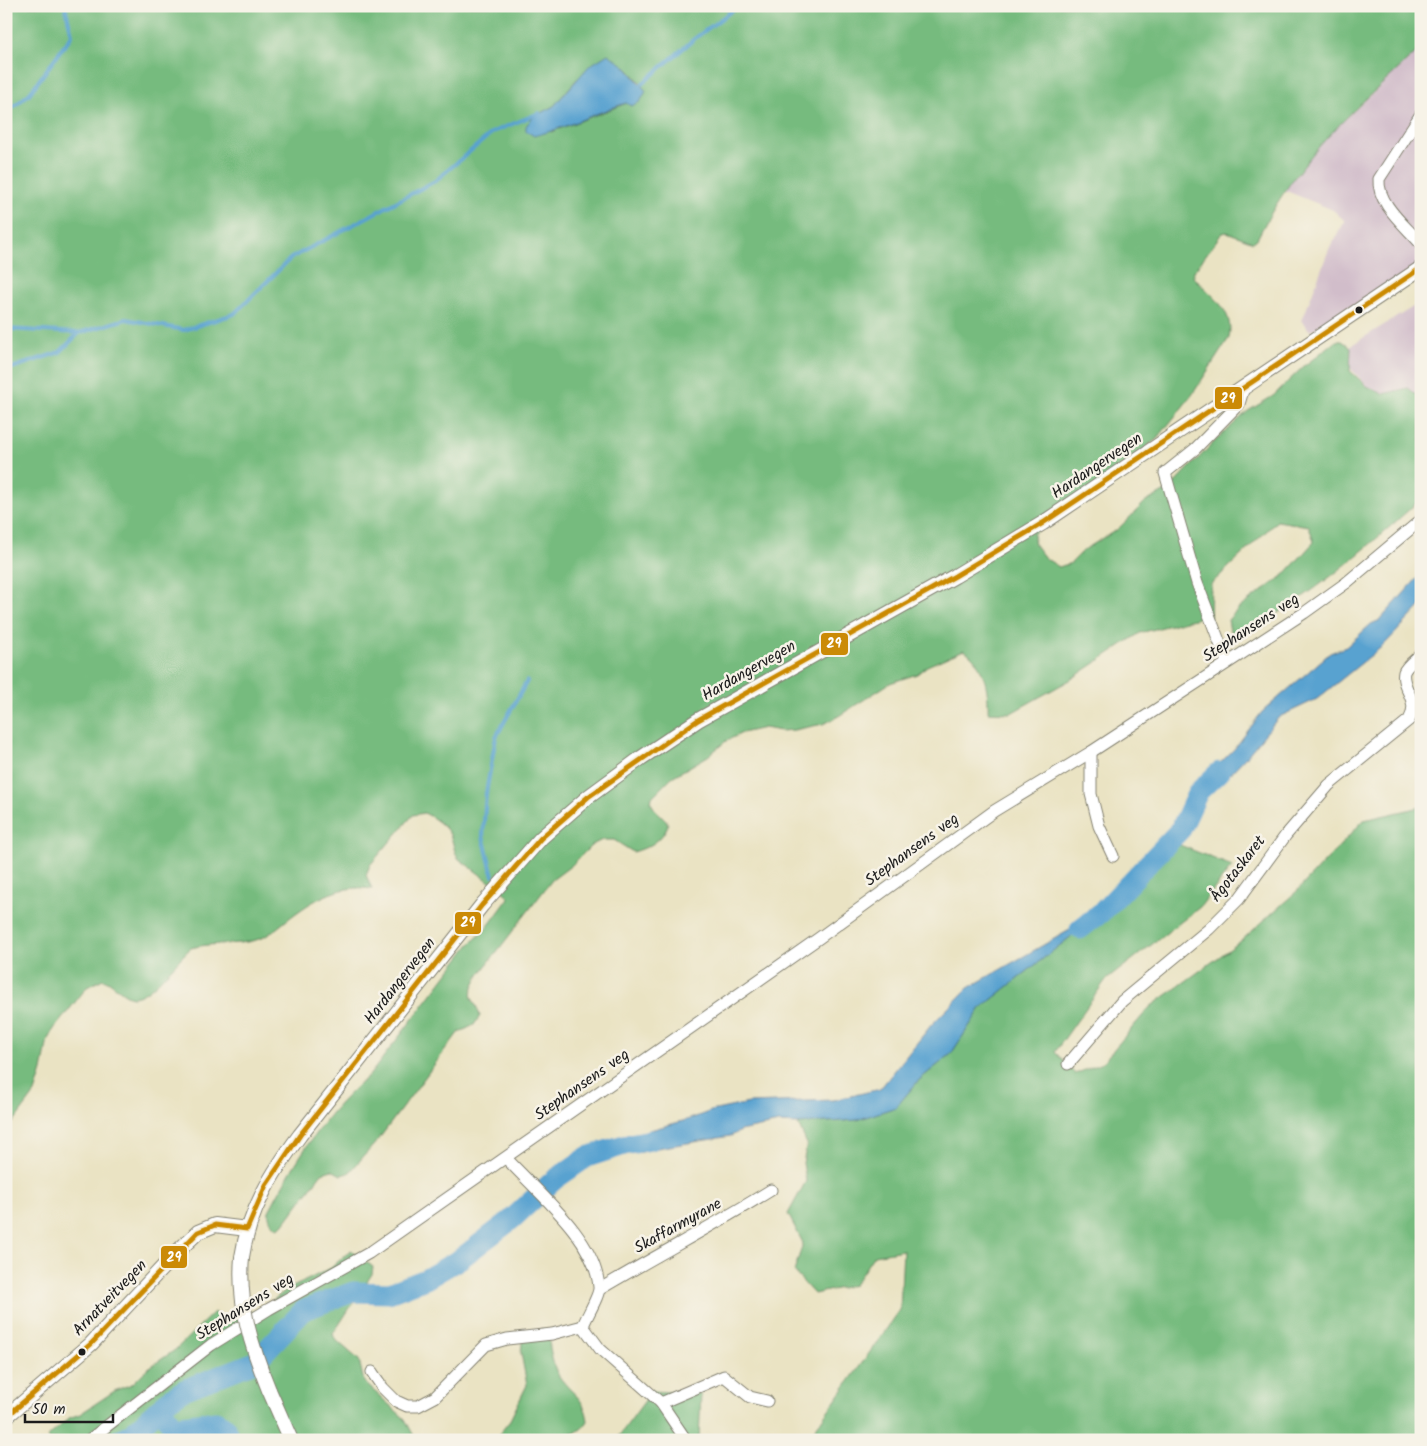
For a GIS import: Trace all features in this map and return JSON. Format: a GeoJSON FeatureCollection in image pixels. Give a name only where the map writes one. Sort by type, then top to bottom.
{"type":"FeatureCollection","features":[{"type":"Feature","properties":{"kind":"main road","name":"Hardangervegen"},"geometry":{"type":"LineString","coordinates":[[291,1440],[269,1390],[247,1329],[241,1282],[242,1257],[247,1229],[266,1185],[305,1128],[482,905],[541,838],[588,797],[641,758],[698,720],[955,576],[1043,523],[1421,268]]}},
{"type":"Feature","properties":{"kind":"main road","name":"Arnatveitvegen"},"geometry":{"type":"LineString","coordinates":[[6,1417],[91,1344],[198,1232],[215,1225],[247,1229]]}},
{"type":"Feature","properties":{"kind":"street"},"geometry":{"type":"LineString","coordinates":[[1421,114],[1379,179],[1378,189],[1389,208],[1421,244]]}},
{"type":"Feature","properties":{"kind":"street"},"geometry":{"type":"LineString","coordinates":[[1228,662],[1197,583],[1165,473],[1195,449],[1238,404],[1244,388]]}},
{"type":"Feature","properties":{"kind":"street","name":"Stephansens veg"},"geometry":{"type":"LineString","coordinates":[[88,1440],[228,1333],[369,1253],[819,938],[994,811],[1091,752],[1346,583],[1421,520]]}},
{"type":"Feature","properties":{"kind":"street","name":"Ågotaskaret"},"geometry":{"type":"LineString","coordinates":[[1068,1064],[1122,1001],[1209,928],[1238,899],[1286,835],[1329,785],[1416,716],[1404,676],[1405,670],[1421,654]]}},
{"type":"Feature","properties":{"kind":"street"},"geometry":{"type":"LineString","coordinates":[[1091,752],[1090,794],[1099,826],[1113,856]]}},
{"type":"Feature","properties":{"kind":"street"},"geometry":{"type":"LineString","coordinates":[[506,1158],[574,1232],[590,1254],[600,1289],[583,1326]]}},
{"type":"Feature","properties":{"kind":"street","name":"Skaffarmyrane"},"geometry":{"type":"LineString","coordinates":[[600,1289],[715,1225],[771,1190]]}},
{"type":"Feature","properties":{"kind":"street"},"geometry":{"type":"LineString","coordinates":[[372,1372],[383,1388],[396,1401],[407,1406],[418,1406],[435,1397],[486,1345],[507,1339],[552,1334],[583,1326]]}},
{"type":"Feature","properties":{"kind":"street"},"geometry":{"type":"LineString","coordinates":[[583,1326],[600,1349],[661,1403],[686,1440]]}},
{"type":"Feature","properties":{"kind":"street"},"geometry":{"type":"LineString","coordinates":[[661,1403],[724,1376],[750,1397],[767,1401]]}},
{"type":"Feature","properties":{"kind":"shaded area"},"geometry":{"type":"Polygon","coordinates":[[[1421,48],[1421,268],[1370,302],[1310,331],[1302,321],[1329,249],[1345,221],[1333,210],[1284,190],[1326,137],[1421,48]]]}},
{"type":"Feature","properties":{"kind":"shaded area"},"geometry":{"type":"Polygon","coordinates":[[[1421,302],[1421,443],[1337,354],[1421,302]]]}},
{"type":"Feature","properties":{"kind":"green space"},"geometry":{"type":"Polygon","coordinates":[[[6,6],[1421,6],[1421,48],[1327,138],[1283,194],[1257,239],[1253,242],[1227,232],[1222,233],[1194,271],[1193,277],[1220,303],[1225,311],[1230,328],[1229,338],[1192,395],[1157,439],[1033,534],[1035,545],[1045,558],[1059,567],[1071,563],[1084,550],[1118,529],[1144,503],[1169,489],[1215,441],[1248,411],[1273,396],[1304,366],[1336,341],[1342,341],[1351,347],[1350,371],[1367,386],[1383,394],[1408,388],[1421,398],[1421,499],[1357,556],[1312,590],[1265,621],[1239,634],[1230,631],[1228,620],[1239,608],[1284,575],[1314,542],[1309,526],[1277,521],[1211,584],[1210,618],[1209,615],[1140,633],[1070,680],[1011,713],[988,712],[986,686],[981,670],[971,655],[964,650],[927,666],[917,674],[890,683],[823,724],[781,731],[764,728],[742,733],[726,741],[708,756],[672,777],[652,797],[651,803],[668,825],[658,840],[649,846],[633,852],[614,840],[602,840],[592,845],[572,865],[552,880],[479,975],[471,993],[480,1016],[474,1025],[458,1033],[378,1140],[349,1173],[341,1175],[332,1170],[322,1173],[283,1225],[278,1228],[270,1221],[269,1211],[289,1174],[312,1138],[339,1105],[369,1076],[470,944],[486,929],[509,898],[459,859],[447,830],[424,813],[413,815],[370,865],[366,875],[372,889],[347,889],[324,896],[260,939],[191,948],[153,987],[136,997],[125,994],[103,979],[87,987],[48,1039],[42,1071],[35,1093],[6,1132],[6,6]],[[625,66],[577,79],[554,106],[533,117],[551,132],[627,103],[631,106],[642,84],[625,66]]]}},
{"type":"Feature","properties":{"kind":"green space"},"geometry":{"type":"Polygon","coordinates":[[[1421,807],[1421,1440],[807,1440],[900,1310],[903,1250],[874,1255],[854,1285],[814,1294],[794,1272],[803,1243],[788,1214],[806,1181],[803,1163],[807,1144],[798,1124],[857,1120],[896,1107],[919,1080],[951,1054],[981,1008],[1103,911],[1170,841],[1232,866],[1200,907],[1105,981],[1055,1052],[1075,1074],[1102,1063],[1150,1007],[1241,941],[1297,891],[1364,820],[1421,807]]]}},
{"type":"Feature","properties":{"kind":"green space"},"geometry":{"type":"Polygon","coordinates":[[[351,1250],[373,1267],[372,1274],[333,1334],[335,1339],[359,1360],[364,1382],[405,1419],[416,1440],[49,1440],[48,1437],[69,1418],[80,1414],[116,1390],[132,1384],[147,1369],[175,1350],[214,1312],[227,1322],[263,1308],[285,1291],[331,1268],[351,1250]]]}},
{"type":"Feature","properties":{"kind":"green space"},"geometry":{"type":"Polygon","coordinates":[[[547,1330],[552,1360],[556,1371],[581,1401],[588,1421],[581,1429],[571,1435],[559,1438],[532,1441],[494,1440],[509,1422],[527,1385],[521,1353],[523,1334],[547,1330]]]}},
{"type":"Feature","properties":{"kind":"green space"},"geometry":{"type":"Polygon","coordinates":[[[652,1391],[701,1394],[699,1440],[616,1440],[652,1391]]]}},
{"type":"Feature","properties":{"kind":"water"},"geometry":{"type":"Polygon","coordinates":[[[608,54],[625,66],[646,91],[640,102],[631,106],[626,103],[558,129],[534,136],[526,131],[526,126],[533,117],[554,106],[589,66],[608,54]]]}},
{"type":"Feature","properties":{"kind":"water"},"geometry":{"type":"Polygon","coordinates":[[[1421,574],[1421,606],[1384,645],[1317,699],[1279,717],[1246,757],[1215,789],[1198,792],[1203,780],[1235,748],[1262,712],[1330,653],[1346,647],[1371,624],[1380,620],[1421,574]]]}},
{"type":"Feature","properties":{"kind":"water"},"geometry":{"type":"Polygon","coordinates":[[[1103,911],[981,1008],[951,1054],[919,1080],[896,1107],[857,1120],[798,1124],[779,1123],[740,1131],[731,1136],[651,1149],[643,1152],[631,1151],[623,1142],[632,1135],[690,1119],[711,1111],[749,1103],[833,1100],[880,1089],[932,1024],[968,988],[1103,911]]]}},
{"type":"Feature","properties":{"kind":"waterway"},"geometry":{"type":"LineString","coordinates":[[6,113],[29,94],[72,35],[65,6]]}},
{"type":"Feature","properties":{"kind":"waterway"},"geometry":{"type":"LineString","coordinates":[[642,84],[694,39],[738,6]]}},
{"type":"Feature","properties":{"kind":"waterway"},"geometry":{"type":"LineString","coordinates":[[6,329],[79,333],[126,319],[184,330],[234,314],[291,258],[435,181],[493,132],[539,113]]}},
{"type":"Feature","properties":{"kind":"waterway"},"geometry":{"type":"LineString","coordinates":[[6,370],[60,352],[79,333]]}},
{"type":"Feature","properties":{"kind":"waterway"},"geometry":{"type":"LineString","coordinates":[[493,876],[483,836],[486,793],[496,737],[527,681]]}},
{"type":"Feature","properties":{"kind":"waterway"},"geometry":{"type":"LineString","coordinates":[[1080,929],[1103,911],[1181,829],[1198,792],[1219,772]]}},
{"type":"Feature","properties":{"kind":"waterway"},"geometry":{"type":"LineString","coordinates":[[119,1440],[133,1432],[170,1399],[184,1390],[255,1362],[304,1310],[353,1292],[389,1293],[426,1279],[460,1259],[511,1220],[554,1180],[587,1157],[624,1145],[651,1140]]}},
{"type":"Feature","properties":{"kind":"waterway"},"geometry":{"type":"LineString","coordinates":[[158,1409],[168,1418],[172,1426],[216,1421],[226,1427],[228,1440]]}},
{"type":"Feature","properties":{"kind":"transit line","name":"29"},"geometry":{"type":"LineString","coordinates":[[6,1417],[91,1344],[198,1232],[215,1225],[247,1229],[266,1185],[300,1135],[482,905],[541,838],[588,797],[698,720],[955,576],[1043,523],[1421,268]]}}]}
